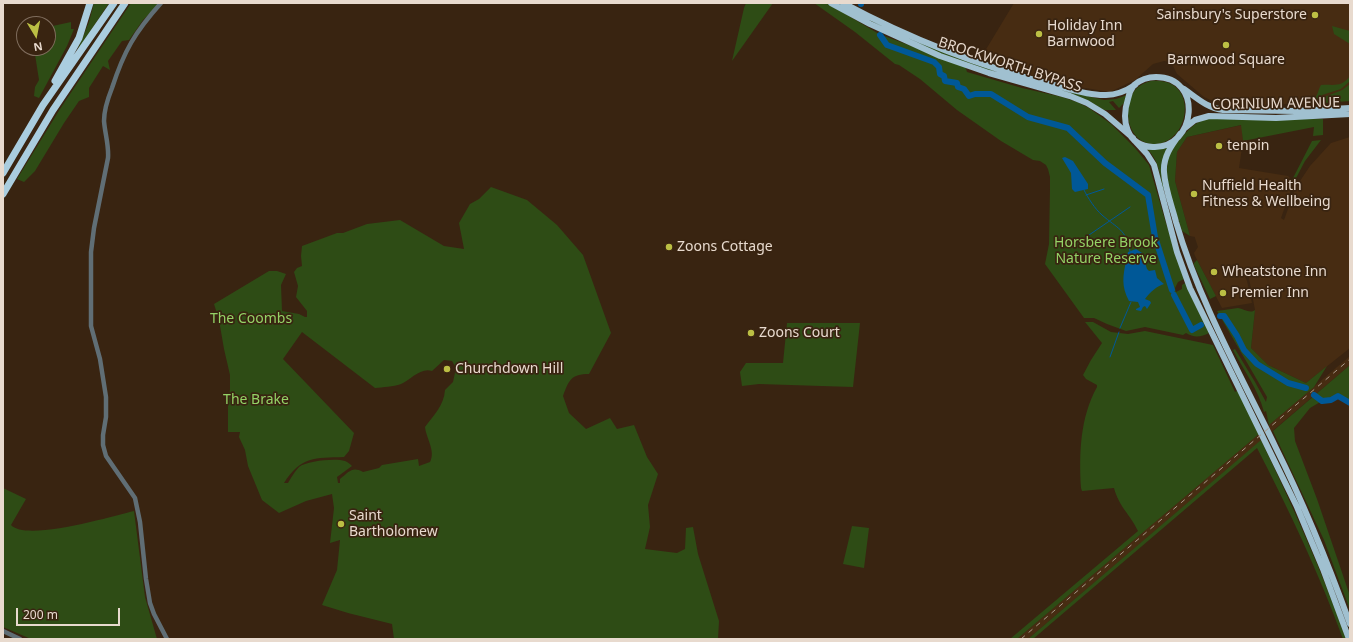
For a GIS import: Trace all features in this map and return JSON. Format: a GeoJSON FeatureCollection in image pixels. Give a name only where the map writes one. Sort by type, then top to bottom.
{"type":"FeatureCollection","features":[{"type":"Feature","properties":{"kind":"highway"},"geometry":{"type":"LineString","coordinates":[[3,173],[74,48],[83,29],[90,3]]}},
{"type":"Feature","properties":{"kind":"highway"},"geometry":{"type":"LineString","coordinates":[[43,105],[114,3]]}},
{"type":"Feature","properties":{"kind":"highway"},"geometry":{"type":"LineString","coordinates":[[3,194],[53,110],[126,3]]}},
{"type":"Feature","properties":{"kind":"highway","name":"BROCKWORTH BYPASS"},"geometry":{"type":"LineString","coordinates":[[831,3],[870,24],[940,56],[989,73],[1087,102],[1105,114],[1133,139]]}},
{"type":"Feature","properties":{"kind":"highway","name":"BROCKWORTH BYPASS"},"geometry":{"type":"LineString","coordinates":[[843,3],[883,24],[940,49],[983,65],[1025,78],[1102,95],[1118,94],[1134,85]]}},
{"type":"Feature","properties":{"kind":"highway"},"geometry":{"type":"LineString","coordinates":[[1349,639],[1323,569],[1291,493],[1190,288],[1177,252],[1154,165],[1126,128],[1124,118],[1129,94],[1134,85],[1144,79],[1159,77],[1173,80],[1181,88],[1188,99],[1190,111],[1187,122],[1167,153],[1164,170],[1169,197],[1187,256],[1204,300],[1302,503],[1326,559],[1350,624]]}},
{"type":"Feature","properties":{"kind":"highway","name":"CORINIUM AVENUE"},"geometry":{"type":"LineString","coordinates":[[1181,88],[1203,103],[1213,108],[1223,110],[1290,112],[1350,108]]}},
{"type":"Feature","properties":{"kind":"highway","name":"CORINIUM AVENUE"},"geometry":{"type":"LineString","coordinates":[[1181,133],[1195,120],[1209,116],[1283,118],[1350,114]]}},
{"type":"Feature","properties":{"kind":"highway"},"geometry":{"type":"LineString","coordinates":[[1133,139],[1147,146],[1159,146],[1172,142],[1181,133]]}},
{"type":"Feature","properties":{"kind":"street"},"geometry":{"type":"LineString","coordinates":[[161,3],[132,38],[109,96],[104,121],[109,147],[108,158],[94,228],[91,252],[90,326],[100,359],[106,396],[106,417],[103,445],[106,456],[135,498],[142,536],[149,598],[154,614],[167,639]]}},
{"type":"Feature","properties":{"kind":"street"},"geometry":{"type":"LineString","coordinates":[[3,631],[20,639]]}},
{"type":"Feature","properties":{"kind":"shaded area"},"geometry":{"type":"Polygon","coordinates":[[[1014,3],[1350,3],[1350,101],[1263,105],[1215,102],[1204,97],[1177,74],[1171,62],[1164,61],[1153,64],[1135,80],[1110,92],[1079,87],[1030,75],[982,56],[1014,3]]]}},
{"type":"Feature","properties":{"kind":"shaded area"},"geometry":{"type":"Polygon","coordinates":[[[1242,125],[1243,141],[1239,168],[1288,176],[1294,182],[1281,218],[1284,220],[1296,187],[1310,166],[1331,143],[1350,137],[1350,348],[1306,383],[1268,365],[1251,348],[1255,310],[1248,273],[1245,277],[1252,303],[1222,308],[1195,256],[1194,253],[1198,247],[1195,237],[1190,236],[1175,181],[1177,152],[1187,137],[1242,125]]]}},
{"type":"Feature","properties":{"kind":"shaded area"},"geometry":{"type":"Polygon","coordinates":[[[1350,356],[1350,365],[1028,639],[1017,639],[1350,356]]]}},
{"type":"Feature","properties":{"kind":"green space"},"geometry":{"type":"Polygon","coordinates":[[[94,3],[109,3],[77,51],[89,22],[94,3]]]}},
{"type":"Feature","properties":{"kind":"green space"},"geometry":{"type":"Polygon","coordinates":[[[131,3],[160,3],[143,20],[129,40],[122,41],[108,61],[110,70],[103,66],[89,88],[89,97],[79,101],[35,171],[24,182],[17,179],[60,109],[131,3]]]}},
{"type":"Feature","properties":{"kind":"green space"},"geometry":{"type":"Polygon","coordinates":[[[746,3],[773,3],[732,61],[744,8],[746,3]]]}},
{"type":"Feature","properties":{"kind":"green space","name":"Horsbere Brook Nature Reserve"},"geometry":{"type":"Polygon","coordinates":[[[814,3],[827,3],[879,34],[965,66],[967,72],[1077,102],[1089,108],[1111,124],[1135,148],[1149,165],[1184,279],[1178,282],[1175,288],[1176,292],[1182,289],[1182,285],[1185,283],[1209,333],[1200,336],[1189,335],[1186,333],[1183,335],[1145,327],[1126,331],[1094,318],[1084,318],[1045,264],[1049,244],[1050,189],[1050,177],[1046,165],[1040,161],[1033,160],[1001,141],[957,110],[920,79],[899,65],[895,64],[855,32],[814,3]]]}},
{"type":"Feature","properties":{"kind":"green space"},"geometry":{"type":"Polygon","coordinates":[[[836,3],[839,3],[875,22],[1002,74],[1104,100],[1116,99],[1127,95],[1124,103],[1119,108],[1113,101],[1109,102],[1116,110],[1104,110],[1089,101],[1002,75],[940,54],[894,33],[836,3]]]}},
{"type":"Feature","properties":{"kind":"green space"},"geometry":{"type":"Polygon","coordinates":[[[71,22],[71,29],[74,29],[67,46],[39,98],[34,96],[35,87],[39,80],[35,56],[56,56],[56,25],[71,22]]]}},
{"type":"Feature","properties":{"kind":"green space"},"geometry":{"type":"Polygon","coordinates":[[[1332,26],[1350,31],[1350,44],[1334,34],[1332,26]]]}},
{"type":"Feature","properties":{"kind":"green space"},"geometry":{"type":"Polygon","coordinates":[[[1350,76],[1350,81],[1341,89],[1322,95],[1320,103],[1310,103],[1310,100],[1315,98],[1321,85],[1340,84],[1347,80],[1350,76]]]}},
{"type":"Feature","properties":{"kind":"green space"},"geometry":{"type":"Polygon","coordinates":[[[1151,81],[1167,82],[1177,89],[1183,98],[1185,110],[1182,122],[1176,133],[1167,141],[1155,144],[1146,143],[1139,139],[1130,126],[1128,117],[1128,109],[1133,93],[1141,85],[1151,81]]]}},
{"type":"Feature","properties":{"kind":"green space"},"geometry":{"type":"Polygon","coordinates":[[[1350,84],[1350,101],[1324,103],[1325,97],[1342,90],[1350,84]]]}},
{"type":"Feature","properties":{"kind":"green space"},"geometry":{"type":"Polygon","coordinates":[[[1207,119],[1323,119],[1323,135],[1313,136],[1314,127],[1243,141],[1241,125],[1187,137],[1177,152],[1175,181],[1190,236],[1182,231],[1169,192],[1166,164],[1171,150],[1191,127],[1207,119]]]}},
{"type":"Feature","properties":{"kind":"green space"},"geometry":{"type":"Polygon","coordinates":[[[1321,140],[1305,161],[1294,182],[1292,180],[1312,141],[1321,140]]]}},
{"type":"Feature","properties":{"kind":"green space"},"geometry":{"type":"Polygon","coordinates":[[[1169,146],[1165,190],[1163,190],[1157,163],[1147,149],[1160,149],[1169,146]]]}},
{"type":"Feature","properties":{"kind":"green space"},"geometry":{"type":"Polygon","coordinates":[[[491,187],[527,200],[557,225],[583,255],[611,333],[589,374],[574,377],[569,382],[563,396],[569,413],[586,429],[610,418],[617,429],[634,425],[647,457],[658,474],[648,505],[650,527],[645,549],[677,553],[685,549],[686,528],[693,527],[698,554],[719,621],[718,639],[394,639],[392,624],[322,605],[337,570],[340,540],[330,543],[334,508],[332,494],[306,501],[279,513],[262,500],[248,466],[245,450],[239,437],[240,432],[228,432],[230,375],[219,320],[214,304],[269,271],[277,271],[286,274],[281,285],[282,311],[307,317],[307,311],[296,297],[298,286],[294,272],[297,268],[302,266],[302,246],[367,224],[400,220],[444,246],[464,249],[459,223],[470,204],[479,199],[491,187]],[[302,332],[283,359],[354,433],[349,451],[344,457],[310,460],[303,463],[290,474],[284,483],[288,483],[299,467],[308,463],[321,461],[340,460],[347,462],[352,466],[337,477],[338,483],[340,483],[340,479],[348,472],[353,470],[363,472],[379,468],[382,465],[418,459],[419,466],[430,462],[432,453],[425,427],[441,405],[445,390],[453,382],[456,368],[452,361],[444,360],[432,371],[428,370],[420,372],[401,384],[375,388],[302,332]]]}},
{"type":"Feature","properties":{"kind":"green space"},"geometry":{"type":"Polygon","coordinates":[[[1197,260],[1216,296],[1210,299],[1194,265],[1197,260]]]}},
{"type":"Feature","properties":{"kind":"green space"},"geometry":{"type":"Polygon","coordinates":[[[1238,308],[1249,311],[1255,310],[1251,348],[1268,365],[1306,383],[1327,366],[1314,387],[1269,425],[1266,411],[1264,412],[1254,388],[1233,350],[1235,349],[1266,402],[1267,397],[1217,311],[1238,308]]]}},
{"type":"Feature","properties":{"kind":"green space"},"geometry":{"type":"Polygon","coordinates":[[[1085,322],[1093,322],[1111,332],[1128,334],[1145,331],[1213,345],[1235,392],[1238,390],[1259,434],[1017,639],[1010,639],[1138,531],[1116,495],[1114,488],[1082,491],[1081,488],[1080,462],[1084,423],[1091,399],[1097,387],[1097,385],[1086,379],[1083,375],[1102,343],[1085,322]]]}},
{"type":"Feature","properties":{"kind":"green space"},"geometry":{"type":"Polygon","coordinates":[[[787,323],[860,323],[853,387],[759,384],[742,386],[740,372],[746,363],[783,363],[787,323]]]}},
{"type":"Feature","properties":{"kind":"green space"},"geometry":{"type":"Polygon","coordinates":[[[1350,365],[1350,403],[1338,396],[1331,400],[1322,401],[1310,408],[1294,428],[1295,441],[1317,499],[1350,596],[1350,610],[1324,540],[1273,431],[1350,365]]]}},
{"type":"Feature","properties":{"kind":"green space"},"geometry":{"type":"Polygon","coordinates":[[[1261,440],[1306,538],[1346,639],[1343,639],[1303,542],[1257,448],[1033,639],[1028,639],[1261,440]]]}},
{"type":"Feature","properties":{"kind":"green space"},"geometry":{"type":"Polygon","coordinates":[[[3,488],[26,499],[11,525],[20,529],[34,531],[70,526],[134,511],[145,597],[157,639],[31,639],[3,627],[3,488]]]}},
{"type":"Feature","properties":{"kind":"green space"},"geometry":{"type":"Polygon","coordinates":[[[852,526],[869,528],[864,568],[843,564],[852,526]]]}},
{"type":"Feature","properties":{"kind":"water"},"geometry":{"type":"Polygon","coordinates":[[[1065,157],[1073,161],[1088,184],[1088,189],[1075,192],[1072,189],[1071,173],[1062,158],[1065,157]]]}},
{"type":"Feature","properties":{"kind":"water"},"geometry":{"type":"Polygon","coordinates":[[[1136,249],[1142,253],[1147,269],[1149,271],[1155,270],[1157,278],[1164,284],[1156,288],[1147,296],[1145,299],[1151,303],[1147,309],[1145,306],[1141,311],[1136,310],[1140,307],[1138,302],[1129,301],[1126,296],[1123,281],[1126,261],[1125,259],[1119,260],[1121,254],[1127,256],[1128,252],[1136,249]]]}},
{"type":"Feature","properties":{"kind":"waterway"},"geometry":{"type":"LineString","coordinates":[[880,35],[887,45],[934,62],[939,67],[940,74],[944,76],[945,81],[957,83],[958,87],[964,89],[969,96],[975,94],[991,94],[1028,117],[1068,128],[1105,163],[1148,195],[1155,237],[1172,290]]}},
{"type":"Feature","properties":{"kind":"waterway"},"geometry":{"type":"LineString","coordinates":[[1086,195],[1104,189]]}},
{"type":"Feature","properties":{"kind":"waterway"},"geometry":{"type":"LineString","coordinates":[[1084,190],[1097,210],[1124,234],[1130,251]]}},
{"type":"Feature","properties":{"kind":"waterway"},"geometry":{"type":"LineString","coordinates":[[1089,235],[1130,207]]}},
{"type":"Feature","properties":{"kind":"waterway"},"geometry":{"type":"LineString","coordinates":[[1174,295],[1192,330],[1201,325]]}},
{"type":"Feature","properties":{"kind":"waterway"},"geometry":{"type":"LineString","coordinates":[[1120,328],[1131,302]]}},
{"type":"Feature","properties":{"kind":"waterway"},"geometry":{"type":"LineString","coordinates":[[1220,316],[1224,316],[1244,350],[1257,364],[1288,383],[1306,388]]}},
{"type":"Feature","properties":{"kind":"waterway"},"geometry":{"type":"LineString","coordinates":[[1110,357],[1119,332]]}},
{"type":"Feature","properties":{"kind":"waterway"},"geometry":{"type":"LineString","coordinates":[[1314,395],[1322,401],[1331,400],[1338,396],[1350,403]]}},
{"type":"Feature","properties":{"kind":"railway"},"geometry":{"type":"LineString","coordinates":[[1021,639],[1350,359]]}},
{"type":"Feature","properties":{"kind":"place","name":"Sainsbury's Superstore"},"geometry":{"type":"Point","coordinates":[1315,15]}},
{"type":"Feature","properties":{"kind":"place","name":"Holiday Inn Barnwood"},"geometry":{"type":"Point","coordinates":[1039,34]}},
{"type":"Feature","properties":{"kind":"place","name":"Barnwood Square"},"geometry":{"type":"Point","coordinates":[1226,45]}},
{"type":"Feature","properties":{"kind":"place","name":"tenpin"},"geometry":{"type":"Point","coordinates":[1219,146]}},
{"type":"Feature","properties":{"kind":"place","name":"Nuffield Health Fitness & Wellbeing"},"geometry":{"type":"Point","coordinates":[1194,194]}},
{"type":"Feature","properties":{"kind":"place","name":"Zoons Cottage"},"geometry":{"type":"Point","coordinates":[669,247]}},
{"type":"Feature","properties":{"kind":"place","name":"Wheatstone Inn"},"geometry":{"type":"Point","coordinates":[1214,272]}},
{"type":"Feature","properties":{"kind":"place","name":"Premier Inn"},"geometry":{"type":"Point","coordinates":[1223,293]}},
{"type":"Feature","properties":{"kind":"place","name":"Zoons Court"},"geometry":{"type":"Point","coordinates":[751,333]}},
{"type":"Feature","properties":{"kind":"place","name":"Churchdown Hill"},"geometry":{"type":"Point","coordinates":[447,369]}},
{"type":"Feature","properties":{"kind":"place","name":"Saint Bartholomew"},"geometry":{"type":"Point","coordinates":[341,524]}},
{"type":"Feature","properties":{"kind":"park label","name":"The Coombs"},"geometry":{"type":"Point","coordinates":[251,319]}},
{"type":"Feature","properties":{"kind":"park label","name":"The Brake"},"geometry":{"type":"Point","coordinates":[256,400]}}]}
